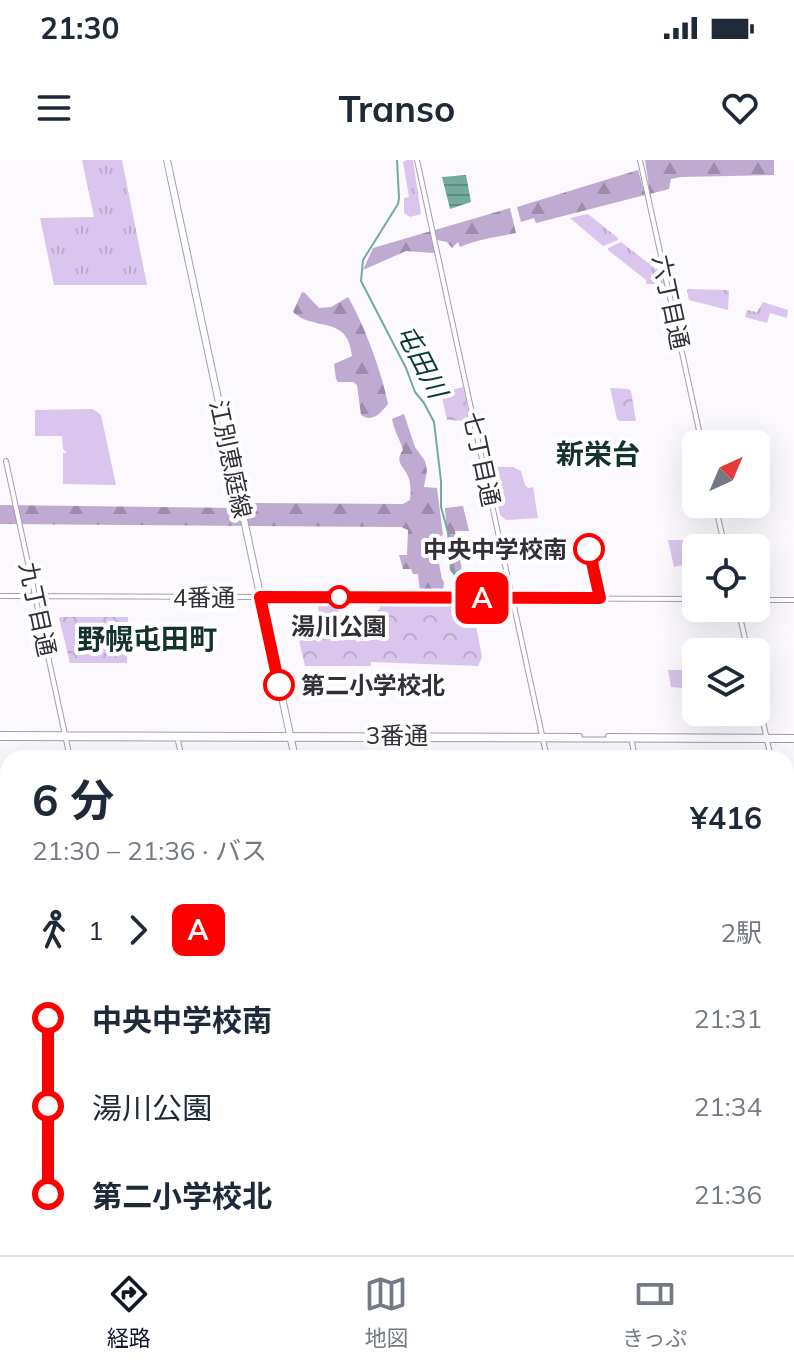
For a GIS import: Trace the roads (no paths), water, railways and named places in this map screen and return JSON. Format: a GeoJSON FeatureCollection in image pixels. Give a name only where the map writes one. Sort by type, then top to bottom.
{"type":"FeatureCollection","features":[{"type":"Feature","properties":{"kind":"main road","name":"江別恵庭線"},"geometry":{"type":"LineString","coordinates":[[167,160],[293,750]]}},
{"type":"Feature","properties":{"kind":"street","name":"七丁目通"},"geometry":{"type":"LineString","coordinates":[[417,160],[545,750]]}},
{"type":"Feature","properties":{"kind":"street","name":"六丁目通"},"geometry":{"type":"LineString","coordinates":[[640,160],[699,430]]}},
{"type":"Feature","properties":{"kind":"street","name":"九丁目通"},"geometry":{"type":"LineString","coordinates":[[6,461],[68,750]]}},
{"type":"Feature","properties":{"kind":"street","name":"4番通"},"geometry":{"type":"LineString","coordinates":[[0,596],[682,599]]}},
{"type":"Feature","properties":{"kind":"street"},"geometry":{"type":"LineString","coordinates":[[770,600],[794,600]]}},
{"type":"Feature","properties":{"kind":"street"},"geometry":{"type":"LineString","coordinates":[[764,726],[769,750]]}},
{"type":"Feature","properties":{"kind":"street","name":"3番通"},"geometry":{"type":"LineString","coordinates":[[0,736],[794,739]]}},
{"type":"Feature","properties":{"kind":"street"},"geometry":{"type":"LineString","coordinates":[[177,736],[180,750]]}},
{"type":"Feature","properties":{"kind":"street"},"geometry":{"type":"LineString","coordinates":[[631,737],[633,750]]}},
{"type":"Feature","properties":{"kind":"waterway","name":"屯田川"},"geometry":{"type":"LineString","coordinates":[[397,160],[398,204],[363,260],[361,281],[406,368],[415,392],[434,422],[441,507],[457,590]]}},
{"type":"Feature","properties":{"kind":"place","name":"中央中学校南"},"geometry":{"type":"Point","coordinates":[589,549]}},
{"type":"Feature","properties":{"kind":"place","name":"湯川公園"},"geometry":{"type":"Point","coordinates":[339,597]}},
{"type":"Feature","properties":{"kind":"place","name":"第二小学校北"},"geometry":{"type":"Point","coordinates":[279,685]}},
{"type":"Feature","properties":{"kind":"district","name":"新栄台"},"geometry":{"type":"Point","coordinates":[598,453]}},
{"type":"Feature","properties":{"kind":"district","name":"野幌屯田町"},"geometry":{"type":"Point","coordinates":[147,638]}}]}
